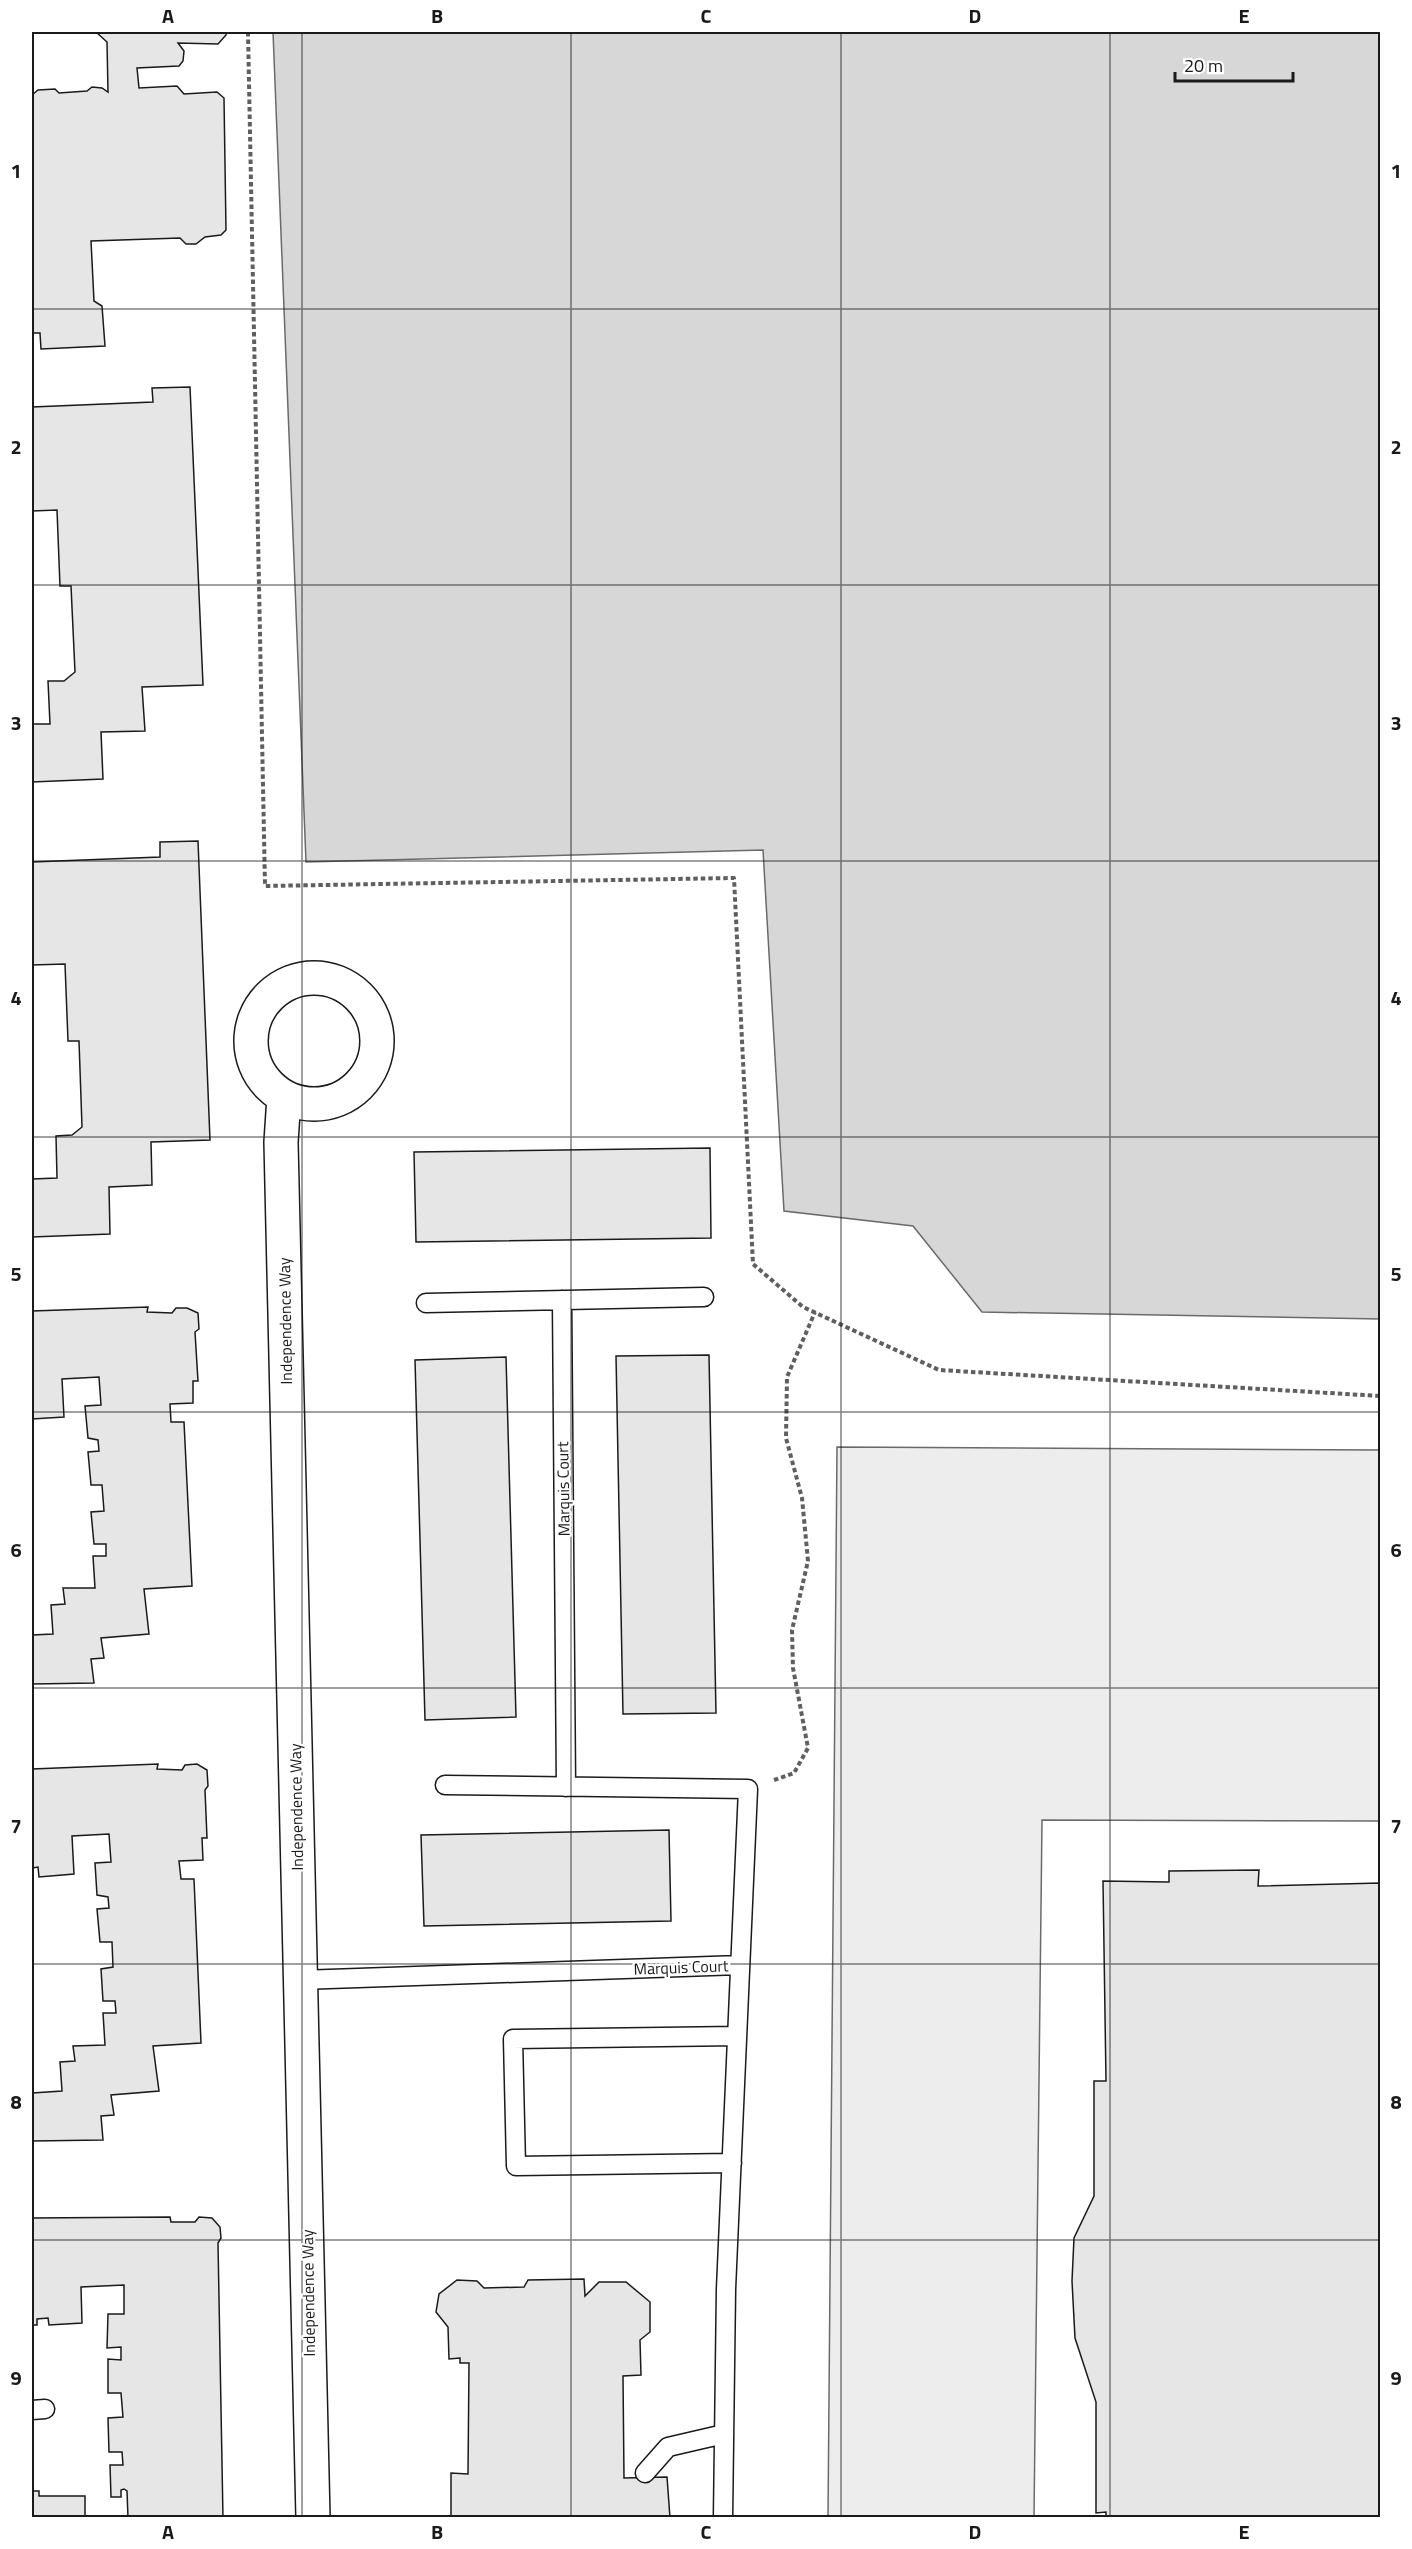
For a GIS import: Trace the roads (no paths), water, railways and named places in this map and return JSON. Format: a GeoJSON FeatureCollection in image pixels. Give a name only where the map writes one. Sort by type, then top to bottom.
{"type":"FeatureCollection","features":[{"type":"Feature","properties":{"kind":"street","name":"Independence Way"},"geometry":{"type":"LineString","coordinates":[[284,1097],[281,1142],[313,2517]]}},
{"type":"Feature","properties":{"kind":"lane"},"geometry":{"type":"LineString","coordinates":[[426,1303],[704,1297]]}},
{"type":"Feature","properties":{"kind":"lane","name":"Marquis Court"},"geometry":{"type":"LineString","coordinates":[[300,1980],[740,1965],[748,1789],[566,1787],[562,1300]]}},
{"type":"Feature","properties":{"kind":"lane"},"geometry":{"type":"LineString","coordinates":[[445,1785],[566,1787]]}},
{"type":"Feature","properties":{"kind":"lane"},"geometry":{"type":"LineString","coordinates":[[723,2517],[726,2289],[740,1965]]}},
{"type":"Feature","properties":{"kind":"lane"},"geometry":{"type":"LineString","coordinates":[[732,2163],[516,2166],[513,2039],[737,2036]]}},
{"type":"Feature","properties":{"kind":"lane"},"geometry":{"type":"LineString","coordinates":[[645,2473],[668,2446],[724,2434]]}}]}
